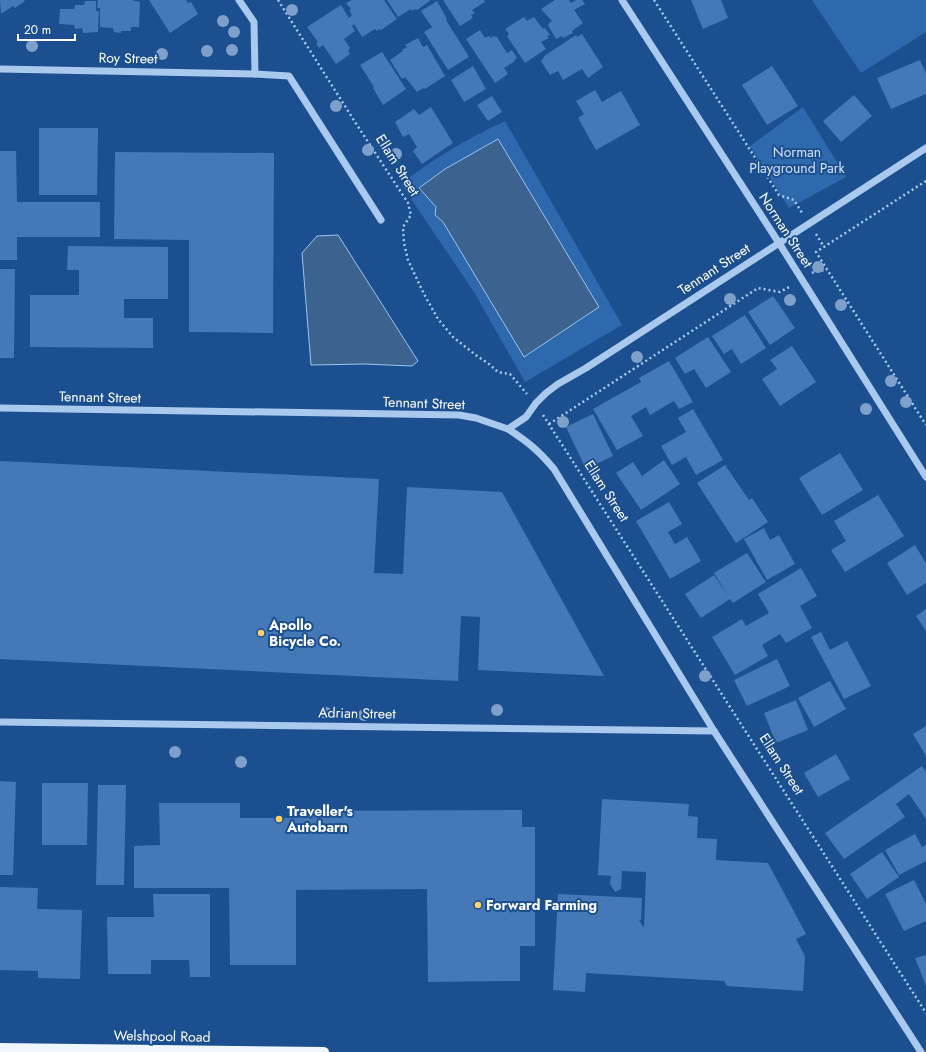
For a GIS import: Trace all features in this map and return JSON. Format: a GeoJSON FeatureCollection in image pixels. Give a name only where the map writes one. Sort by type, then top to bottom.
{"type":"FeatureCollection","features":[{"type":"Feature","properties":{"kind":"main road","name":"Welshpool Road"},"geometry":{"type":"LineString","coordinates":[[0,1048],[324,1052]]}},
{"type":"Feature","properties":{"kind":"street"},"geometry":{"type":"LineString","coordinates":[[239,0],[254,22],[255,74],[289,76],[381,220]]}},
{"type":"Feature","properties":{"kind":"street","name":"Norman Street"},"geometry":{"type":"LineString","coordinates":[[622,0],[802,279],[926,477]]}},
{"type":"Feature","properties":{"kind":"street","name":"Roy Street"},"geometry":{"type":"LineString","coordinates":[[0,69],[255,74]]}},
{"type":"Feature","properties":{"kind":"street","name":"Tennant Street"},"geometry":{"type":"LineString","coordinates":[[0,408],[460,415],[476,418],[508,429],[526,417],[536,403],[558,384],[586,368],[926,148]]}},
{"type":"Feature","properties":{"kind":"street"},"geometry":{"type":"LineString","coordinates":[[508,429],[527,441],[554,469],[714,731],[921,1052]]}},
{"type":"Feature","properties":{"kind":"street","name":"Adrian Street"},"geometry":{"type":"LineString","coordinates":[[0,722],[714,731]]}},
{"type":"Feature","properties":{"kind":"path","name":"Ellam Street"},"geometry":{"type":"LineString","coordinates":[[278,0],[351,116],[408,202],[411,215],[403,227],[404,243],[408,260],[438,319],[453,337],[477,356],[498,372],[510,374],[536,403],[926,1013]]}},
{"type":"Feature","properties":{"kind":"path"},"geometry":{"type":"LineString","coordinates":[[654,0],[779,195],[794,200],[824,247]]}},
{"type":"Feature","properties":{"kind":"path"},"geometry":{"type":"LineString","coordinates":[[926,181],[816,252],[926,425]]}},
{"type":"Feature","properties":{"kind":"path"},"geometry":{"type":"LineString","coordinates":[[549,424],[758,288],[780,292],[816,271],[827,270]]}},
{"type":"Feature","properties":{"kind":"green space"},"geometry":{"type":"Polygon","coordinates":[[[812,0],[926,0],[926,32],[861,73],[812,0]]]}},
{"type":"Feature","properties":{"kind":"green space","name":"Norman Playground Park"},"geometry":{"type":"Polygon","coordinates":[[[803,107],[846,177],[789,208],[750,146],[803,107]]]}},
{"type":"Feature","properties":{"kind":"green space"},"geometry":{"type":"Polygon","coordinates":[[[505,121],[622,325],[525,382],[474,292],[401,184],[451,150],[478,134],[505,121]]]}},
{"type":"Feature","properties":{"kind":"shaded area"},"geometry":{"type":"Polygon","coordinates":[[[498,139],[599,307],[524,357],[443,222],[435,215],[436,207],[419,188],[445,169],[498,139]]]}},
{"type":"Feature","properties":{"kind":"shaded area"},"geometry":{"type":"Polygon","coordinates":[[[338,235],[418,361],[412,366],[364,364],[311,365],[302,253],[317,236],[338,235]]]}},
{"type":"Feature","properties":{"kind":"building"},"geometry":{"type":"Polygon","coordinates":[[[0,0],[25,1],[15,8],[13,6],[1,14],[0,0]]]}},
{"type":"Feature","properties":{"kind":"building"},"geometry":{"type":"Polygon","coordinates":[[[98,0],[132,0],[140,2],[139,27],[131,27],[131,31],[121,31],[121,33],[114,32],[113,28],[100,27],[100,8],[97,8],[98,0]]]}},
{"type":"Feature","properties":{"kind":"building"},"geometry":{"type":"Polygon","coordinates":[[[149,0],[186,0],[188,3],[191,2],[198,14],[170,33],[149,0]]]}},
{"type":"Feature","properties":{"kind":"building"},"geometry":{"type":"Polygon","coordinates":[[[352,0],[384,0],[397,19],[381,30],[379,29],[377,31],[375,29],[362,37],[354,24],[352,26],[355,31],[344,39],[350,48],[348,51],[350,54],[336,64],[323,45],[319,48],[316,43],[318,42],[307,27],[341,5],[349,18],[352,15],[349,10],[351,9],[346,3],[352,0]]]}},
{"type":"Feature","properties":{"kind":"building"},"geometry":{"type":"Polygon","coordinates":[[[387,0],[431,0],[417,10],[415,9],[412,11],[411,9],[398,17],[387,0]]]}},
{"type":"Feature","properties":{"kind":"building"},"geometry":{"type":"Polygon","coordinates":[[[443,0],[484,0],[485,2],[472,10],[475,13],[471,15],[473,18],[460,26],[443,0]]]}},
{"type":"Feature","properties":{"kind":"building"},"geometry":{"type":"Polygon","coordinates":[[[555,0],[569,0],[571,3],[576,0],[582,0],[585,4],[574,10],[583,23],[572,31],[573,33],[563,38],[562,36],[556,39],[548,24],[552,21],[541,9],[555,0]]]}},
{"type":"Feature","properties":{"kind":"building"},"geometry":{"type":"Polygon","coordinates":[[[691,0],[721,0],[728,18],[703,29],[691,0]]]}},
{"type":"Feature","properties":{"kind":"building"},"geometry":{"type":"Polygon","coordinates":[[[85,1],[96,1],[96,11],[99,11],[98,32],[83,33],[82,28],[75,29],[74,25],[59,24],[60,9],[74,9],[75,5],[84,5],[85,1]]]}},
{"type":"Feature","properties":{"kind":"building"},"geometry":{"type":"Polygon","coordinates":[[[437,1],[447,19],[446,20],[469,57],[448,70],[424,32],[432,27],[421,11],[437,1]]]}},
{"type":"Feature","properties":{"kind":"building"},"geometry":{"type":"Polygon","coordinates":[[[524,17],[527,21],[534,17],[543,29],[545,28],[550,35],[547,36],[549,38],[541,42],[546,49],[525,63],[507,36],[509,34],[505,29],[524,17]]]}},
{"type":"Feature","properties":{"kind":"building"},"geometry":{"type":"Polygon","coordinates":[[[480,30],[485,38],[489,36],[491,38],[493,36],[497,37],[507,53],[512,50],[517,58],[504,68],[508,74],[495,83],[466,39],[480,30]]]}},
{"type":"Feature","properties":{"kind":"building"},"geometry":{"type":"Polygon","coordinates":[[[582,34],[603,67],[588,78],[582,69],[563,80],[558,71],[550,75],[541,61],[544,56],[576,35],[577,37],[582,34]]]}},
{"type":"Feature","properties":{"kind":"building"},"geometry":{"type":"Polygon","coordinates":[[[418,38],[423,47],[427,45],[445,76],[425,89],[423,88],[417,92],[405,77],[402,79],[390,60],[407,47],[405,45],[418,38]]]}},
{"type":"Feature","properties":{"kind":"building"},"geometry":{"type":"Polygon","coordinates":[[[382,52],[406,89],[383,105],[360,65],[382,52]]]}},
{"type":"Feature","properties":{"kind":"building"},"geometry":{"type":"Polygon","coordinates":[[[920,60],[926,73],[926,94],[891,109],[877,78],[920,60]]]}},
{"type":"Feature","properties":{"kind":"building"},"geometry":{"type":"Polygon","coordinates":[[[473,66],[486,89],[464,102],[451,80],[473,66]]]}},
{"type":"Feature","properties":{"kind":"building"},"geometry":{"type":"Polygon","coordinates":[[[772,66],[798,106],[767,125],[742,85],[772,66]]]}},
{"type":"Feature","properties":{"kind":"building"},"geometry":{"type":"Polygon","coordinates":[[[595,90],[602,102],[621,91],[640,125],[596,150],[578,118],[584,114],[576,101],[595,90]]]}},
{"type":"Feature","properties":{"kind":"building"},"geometry":{"type":"Polygon","coordinates":[[[854,95],[872,116],[841,142],[823,121],[854,95]]]}},
{"type":"Feature","properties":{"kind":"building"},"geometry":{"type":"Polygon","coordinates":[[[492,96],[502,112],[488,121],[477,105],[492,96]]]}},
{"type":"Feature","properties":{"kind":"building"},"geometry":{"type":"Polygon","coordinates":[[[431,107],[453,143],[422,164],[413,151],[417,147],[409,134],[403,137],[395,122],[414,109],[419,115],[431,107]]]}},
{"type":"Feature","properties":{"kind":"building"},"geometry":{"type":"Polygon","coordinates":[[[39,128],[98,128],[97,195],[39,195],[39,128]]]}},
{"type":"Feature","properties":{"kind":"building"},"geometry":{"type":"Polygon","coordinates":[[[0,151],[16,151],[17,202],[100,202],[100,237],[17,237],[17,260],[0,260],[0,151]]]}},
{"type":"Feature","properties":{"kind":"building"},"geometry":{"type":"Polygon","coordinates":[[[115,152],[274,153],[273,333],[189,332],[189,240],[114,239],[115,152]]]}},
{"type":"Feature","properties":{"kind":"building"},"geometry":{"type":"Polygon","coordinates":[[[68,246],[168,247],[168,299],[124,299],[124,318],[153,318],[153,348],[30,347],[30,295],[79,295],[79,270],[67,270],[68,246]]]}},
{"type":"Feature","properties":{"kind":"building"},"geometry":{"type":"Polygon","coordinates":[[[0,269],[15,269],[14,358],[0,358],[0,269]]]}},
{"type":"Feature","properties":{"kind":"building"},"geometry":{"type":"Polygon","coordinates":[[[773,296],[795,328],[770,345],[748,312],[773,296]]]}},
{"type":"Feature","properties":{"kind":"building"},"geometry":{"type":"Polygon","coordinates":[[[745,315],[766,348],[741,364],[732,349],[724,354],[712,336],[745,315]]]}},
{"type":"Feature","properties":{"kind":"building"},"geometry":{"type":"Polygon","coordinates":[[[708,337],[731,372],[706,388],[694,369],[685,374],[675,358],[708,337]]]}},
{"type":"Feature","properties":{"kind":"building"},"geometry":{"type":"Polygon","coordinates":[[[792,346],[816,382],[780,406],[762,379],[777,369],[770,360],[792,346]]]}},
{"type":"Feature","properties":{"kind":"building"},"geometry":{"type":"Polygon","coordinates":[[[669,361],[693,402],[679,409],[674,401],[650,415],[646,407],[631,416],[643,436],[617,450],[593,409],[641,382],[639,378],[669,361]]]}},
{"type":"Feature","properties":{"kind":"building"},"geometry":{"type":"Polygon","coordinates":[[[693,409],[723,460],[696,475],[686,457],[672,465],[661,446],[686,432],[678,418],[693,409]]]}},
{"type":"Feature","properties":{"kind":"building"},"geometry":{"type":"Polygon","coordinates":[[[593,414],[613,456],[586,469],[566,427],[593,414]]]}},
{"type":"Feature","properties":{"kind":"building"},"geometry":{"type":"Polygon","coordinates":[[[840,453],[863,490],[822,515],[799,478],[840,453]]]}},
{"type":"Feature","properties":{"kind":"building"},"geometry":{"type":"Polygon","coordinates":[[[664,460],[680,484],[641,510],[616,473],[633,462],[642,476],[664,460]]]}},
{"type":"Feature","properties":{"kind":"building"},"geometry":{"type":"Polygon","coordinates":[[[0,461],[379,479],[374,573],[403,574],[407,487],[502,492],[604,676],[478,670],[480,617],[461,616],[458,681],[0,659],[0,461]]]}},
{"type":"Feature","properties":{"kind":"building"},"geometry":{"type":"Polygon","coordinates":[[[725,465],[749,500],[752,498],[768,522],[736,543],[697,483],[725,465]]]}},
{"type":"Feature","properties":{"kind":"building"},"geometry":{"type":"Polygon","coordinates":[[[878,495],[904,536],[845,572],[831,550],[846,541],[834,521],[878,495]]]}},
{"type":"Feature","properties":{"kind":"building"},"geometry":{"type":"Polygon","coordinates":[[[669,502],[682,524],[668,532],[675,544],[687,537],[701,561],[670,579],[636,521],[669,502]]]}},
{"type":"Feature","properties":{"kind":"building"},"geometry":{"type":"Polygon","coordinates":[[[764,528],[770,540],[779,535],[795,564],[767,580],[744,539],[764,528]]]}},
{"type":"Feature","properties":{"kind":"building"},"geometry":{"type":"Polygon","coordinates":[[[915,545],[926,563],[926,583],[907,595],[887,563],[915,545]]]}},
{"type":"Feature","properties":{"kind":"building"},"geometry":{"type":"Polygon","coordinates":[[[747,553],[766,582],[733,603],[730,599],[701,618],[685,594],[714,575],[729,597],[714,573],[747,553]]]}},
{"type":"Feature","properties":{"kind":"building"},"geometry":{"type":"Polygon","coordinates":[[[801,568],[817,596],[800,606],[812,628],[786,643],[780,634],[762,645],[768,656],[735,675],[712,637],[742,619],[746,626],[769,613],[758,594],[801,568]]]}},
{"type":"Feature","properties":{"kind":"building"},"geometry":{"type":"Polygon","coordinates":[[[926,609],[926,631],[916,616],[926,609]]]}},
{"type":"Feature","properties":{"kind":"building"},"geometry":{"type":"Polygon","coordinates":[[[821,632],[830,650],[847,641],[871,686],[844,699],[811,637],[821,632]]]}},
{"type":"Feature","properties":{"kind":"building"},"geometry":{"type":"Polygon","coordinates":[[[777,659],[790,686],[747,706],[734,680],[777,659]]]}},
{"type":"Feature","properties":{"kind":"building"},"geometry":{"type":"Polygon","coordinates":[[[830,681],[846,709],[814,727],[798,698],[830,681]]]}},
{"type":"Feature","properties":{"kind":"building"},"geometry":{"type":"Polygon","coordinates":[[[796,700],[808,730],[776,743],[764,713],[796,700]]]}},
{"type":"Feature","properties":{"kind":"building"},"geometry":{"type":"Polygon","coordinates":[[[926,726],[926,756],[913,734],[926,726]]]}},
{"type":"Feature","properties":{"kind":"building"},"geometry":{"type":"Polygon","coordinates":[[[836,754],[850,779],[818,797],[804,773],[836,754]]]}},
{"type":"Feature","properties":{"kind":"building"},"geometry":{"type":"Polygon","coordinates":[[[922,766],[926,772],[926,819],[909,794],[896,804],[905,817],[844,859],[825,833],[922,766]]]}},
{"type":"Feature","properties":{"kind":"building"},"geometry":{"type":"Polygon","coordinates":[[[0,781],[16,782],[13,875],[0,875],[0,781]]]}},
{"type":"Feature","properties":{"kind":"building"},"geometry":{"type":"Polygon","coordinates":[[[42,783],[88,783],[87,845],[42,845],[42,783]]]}},
{"type":"Feature","properties":{"kind":"building"},"geometry":{"type":"Polygon","coordinates":[[[98,785],[126,785],[124,885],[96,885],[98,785]]]}},
{"type":"Feature","properties":{"kind":"building"},"geometry":{"type":"Polygon","coordinates":[[[602,799],[689,804],[688,816],[698,817],[697,838],[717,839],[716,860],[768,863],[806,934],[796,939],[805,956],[803,991],[727,986],[724,981],[586,973],[585,992],[553,990],[558,894],[642,898],[641,920],[639,920],[644,928],[646,872],[622,871],[621,889],[615,892],[610,884],[611,876],[598,875],[602,799]]]}},
{"type":"Feature","properties":{"kind":"building"},"geometry":{"type":"Polygon","coordinates":[[[159,803],[240,803],[240,818],[299,818],[299,811],[522,810],[522,827],[535,827],[535,946],[520,946],[520,981],[428,982],[427,889],[296,890],[296,965],[230,965],[229,888],[134,888],[134,846],[160,845],[159,803]]]}},
{"type":"Feature","properties":{"kind":"building"},"geometry":{"type":"Polygon","coordinates":[[[915,834],[922,847],[926,845],[926,861],[899,875],[885,850],[915,834]]]}},
{"type":"Feature","properties":{"kind":"building"},"geometry":{"type":"Polygon","coordinates":[[[882,852],[899,877],[867,899],[850,874],[882,852]]]}},
{"type":"Feature","properties":{"kind":"building"},"geometry":{"type":"Polygon","coordinates":[[[914,880],[926,904],[926,921],[904,931],[885,894],[914,880]]]}},
{"type":"Feature","properties":{"kind":"building"},"geometry":{"type":"Polygon","coordinates":[[[0,887],[38,888],[37,909],[82,910],[80,979],[38,978],[38,971],[0,970],[0,887]]]}},
{"type":"Feature","properties":{"kind":"building"},"geometry":{"type":"Polygon","coordinates":[[[153,894],[210,894],[210,977],[190,977],[189,960],[151,960],[151,974],[108,974],[107,917],[154,917],[153,894]]]}},
{"type":"Feature","properties":{"kind":"building"},"geometry":{"type":"Polygon","coordinates":[[[926,955],[926,986],[915,958],[926,955]]]}},
{"type":"Feature","properties":{"kind":"place","name":"Apollo Bicycle Co."},"geometry":{"type":"Point","coordinates":[261,633]}},
{"type":"Feature","properties":{"kind":"place","name":"Traveller's Autobarn"},"geometry":{"type":"Point","coordinates":[279,819]}},
{"type":"Feature","properties":{"kind":"place","name":"Forward Farming"},"geometry":{"type":"Point","coordinates":[478,905]}}]}
